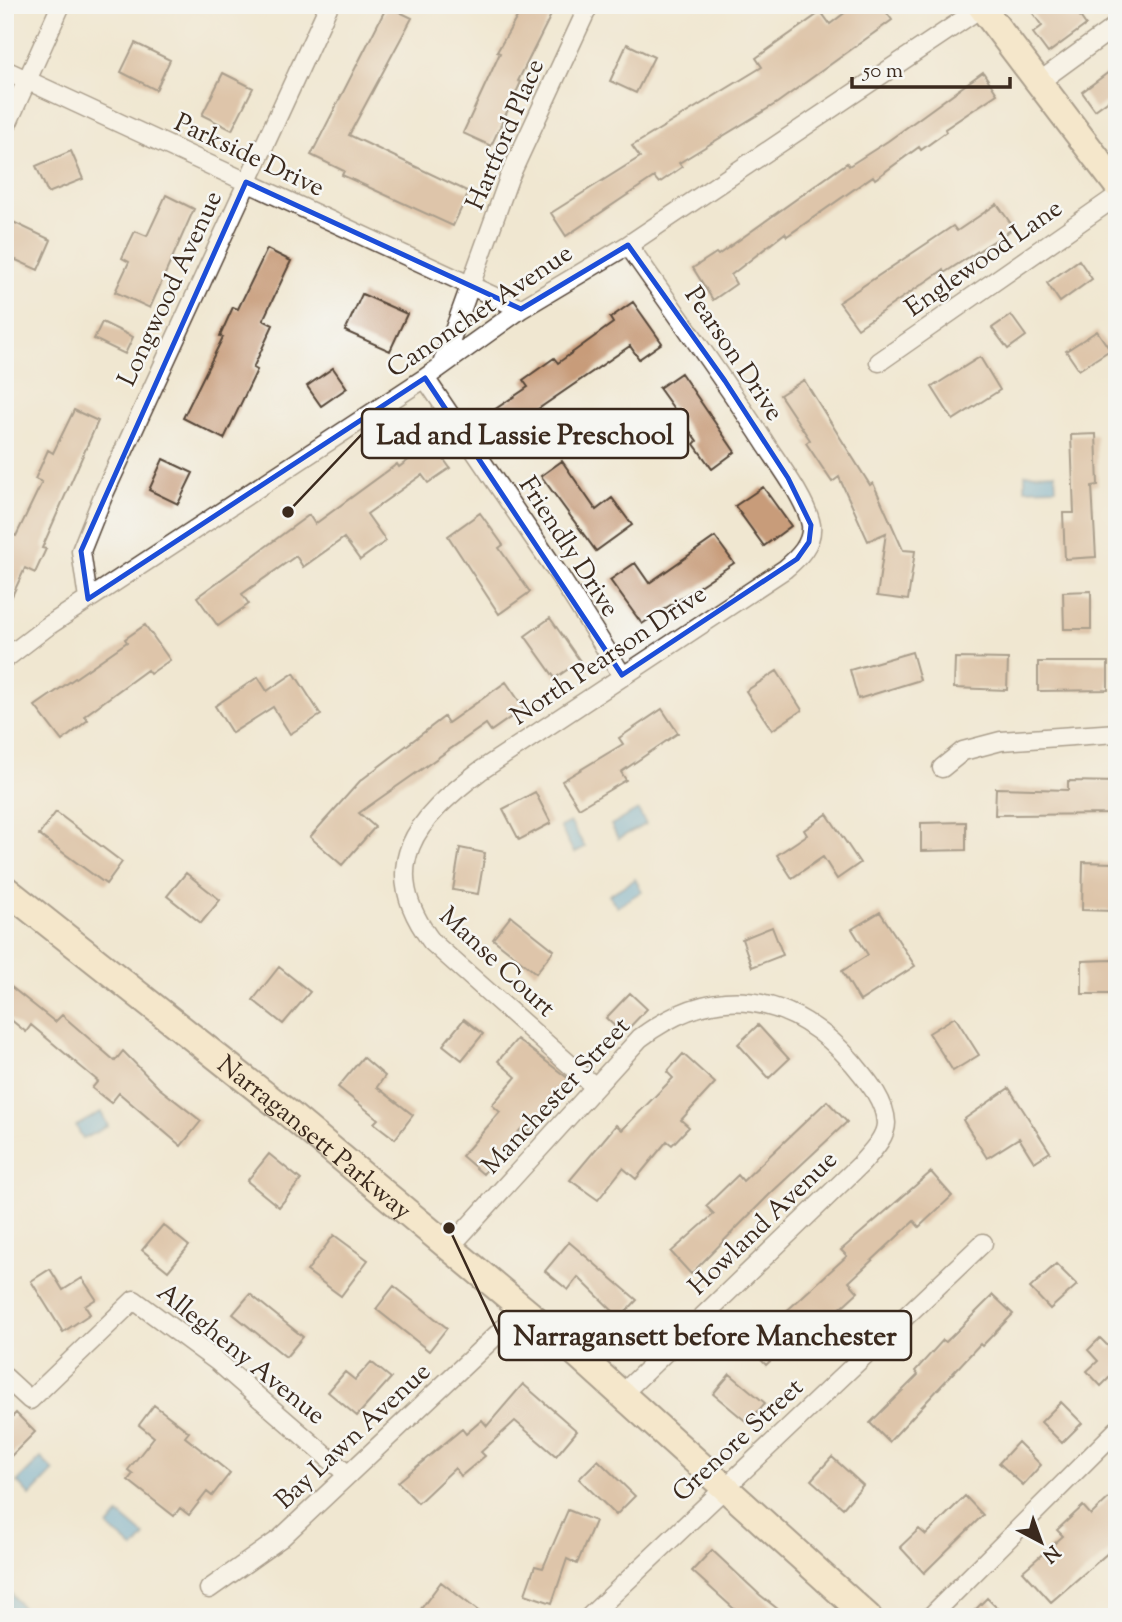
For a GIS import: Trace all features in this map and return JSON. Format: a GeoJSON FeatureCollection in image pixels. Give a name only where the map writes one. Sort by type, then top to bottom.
{"type":"FeatureCollection","features":[{"type":"Feature","properties":{"kind":"street"},"geometry":{"type":"LineString","coordinates":[[5,129],[61,5]]}},
{"type":"Feature","properties":{"kind":"street","name":"Longwood Avenue"},"geometry":{"type":"LineString","coordinates":[[88,599],[81,551],[246,182],[329,5]]}},
{"type":"Feature","properties":{"kind":"street","name":"Hartford Place"},"geometry":{"type":"LineString","coordinates":[[442,364],[509,178],[589,5]]}},
{"type":"Feature","properties":{"kind":"street"},"geometry":{"type":"LineString","coordinates":[[981,6],[1117,185]]}},
{"type":"Feature","properties":{"kind":"street","name":"Canonchet Avenue"},"geometry":{"type":"LineString","coordinates":[[5,659],[88,599],[425,378],[521,309],[628,245],[981,6]]}},
{"type":"Feature","properties":{"kind":"street"},"geometry":{"type":"LineString","coordinates":[[1039,82],[1117,25]]}},
{"type":"Feature","properties":{"kind":"street","name":"Parkside Drive"},"geometry":{"type":"LineString","coordinates":[[5,70],[472,285]]}},
{"type":"Feature","properties":{"kind":"street","name":"Englewood Lane"},"geometry":{"type":"LineString","coordinates":[[879,362],[1117,196]]}},
{"type":"Feature","properties":{"kind":"street","name":"Pearson Drive"},"geometry":{"type":"LineString","coordinates":[[628,245],[725,381],[795,492]]}},
{"type":"Feature","properties":{"kind":"street"},"geometry":{"type":"LineString","coordinates":[[472,285],[521,309]]}},
{"type":"Feature","properties":{"kind":"street","name":"Friendly Drive"},"geometry":{"type":"LineString","coordinates":[[425,378],[559,575],[622,675]]}},
{"type":"Feature","properties":{"kind":"street","name":"North Pearson Drive"},"geometry":{"type":"LineString","coordinates":[[408,853],[413,838],[437,804],[480,771],[797,559],[809,542],[811,525],[795,492]]}},
{"type":"Feature","properties":{"kind":"street"},"geometry":{"type":"LineString","coordinates":[[942,768],[962,751],[1001,741],[1117,733]]}},
{"type":"Feature","properties":{"kind":"street","name":"Manse Court"},"geometry":{"type":"LineString","coordinates":[[408,853],[409,901],[416,921],[432,942],[595,1087]]}},
{"type":"Feature","properties":{"kind":"street","name":"Narragansett Parkway"},"geometry":{"type":"LineString","coordinates":[[5,889],[288,1113],[450,1247],[726,1485],[868,1617]]}},
{"type":"Feature","properties":{"kind":"street","name":"Manchester Street"},"geometry":{"type":"LineString","coordinates":[[450,1247],[640,1038],[666,1019],[695,1007],[735,1001],[777,1007],[807,1022],[833,1043],[869,1082],[882,1106],[886,1126],[876,1145]]}},
{"type":"Feature","properties":{"kind":"street","name":"Howland Avenue"},"geometry":{"type":"LineString","coordinates":[[622,1394],[861,1164],[876,1145]]}},
{"type":"Feature","properties":{"kind":"street","name":"Grenore Street"},"geometry":{"type":"LineString","coordinates":[[589,1617],[983,1243]]}},
{"type":"Feature","properties":{"kind":"street","name":"Allegheny Avenue"},"geometry":{"type":"LineString","coordinates":[[5,1377],[30,1400],[134,1300],[218,1362],[348,1475]]}},
{"type":"Feature","properties":{"kind":"street","name":"Bay Lawn Avenue"},"geometry":{"type":"LineString","coordinates":[[209,1589],[281,1538],[523,1310]]}},
{"type":"Feature","properties":{"kind":"street"},"geometry":{"type":"LineString","coordinates":[[930,1617],[1117,1430]]}},
{"type":"Feature","properties":{"kind":"highlighted area"},"geometry":{"type":"Polygon","coordinates":[[[246,182],[521,309],[628,245],[725,381],[788,478],[811,525],[809,542],[797,559],[622,675],[425,378],[88,599],[81,551],[246,182]]]}},
{"type":"Feature","properties":{"kind":"water"},"geometry":{"type":"Polygon","coordinates":[[[1055,473],[1056,488],[1025,489],[1025,474],[1055,473]]]}},
{"type":"Feature","properties":{"kind":"water"},"geometry":{"type":"Polygon","coordinates":[[[638,810],[646,824],[618,839],[611,825],[638,810]]]}},
{"type":"Feature","properties":{"kind":"water"},"geometry":{"type":"Polygon","coordinates":[[[570,822],[585,847],[574,853],[560,827],[570,822]]]}},
{"type":"Feature","properties":{"kind":"water"},"geometry":{"type":"Polygon","coordinates":[[[635,879],[642,891],[617,907],[609,895],[635,879]]]}},
{"type":"Feature","properties":{"kind":"water"},"geometry":{"type":"Polygon","coordinates":[[[101,1112],[108,1126],[83,1139],[76,1126],[101,1112]]]}},
{"type":"Feature","properties":{"kind":"water"},"geometry":{"type":"Polygon","coordinates":[[[41,1458],[54,1471],[30,1496],[17,1482],[41,1458]]]}},
{"type":"Feature","properties":{"kind":"water"},"geometry":{"type":"Polygon","coordinates":[[[119,1514],[145,1536],[134,1549],[108,1527],[119,1514]]]}},
{"type":"Feature","properties":{"kind":"water"},"geometry":{"type":"Polygon","coordinates":[[[5,1585],[29,1617],[5,1617],[5,1585]]]}},
{"type":"Feature","properties":{"kind":"building"},"geometry":{"type":"Polygon","coordinates":[[[524,5],[556,5],[518,81],[521,82],[491,146],[463,133],[500,53],[497,52],[524,5]]]}},
{"type":"Feature","properties":{"kind":"building"},"geometry":{"type":"Polygon","coordinates":[[[855,5],[881,5],[892,20],[777,103],[679,163],[682,167],[659,183],[654,177],[566,236],[551,213],[640,157],[632,146],[762,67],[756,58],[821,12],[830,24],[855,5]]]}},
{"type":"Feature","properties":{"kind":"building"},"geometry":{"type":"Polygon","coordinates":[[[1027,5],[1072,5],[1086,25],[1048,53],[1033,33],[1042,26],[1027,5]]]}},
{"type":"Feature","properties":{"kind":"building"},"geometry":{"type":"Polygon","coordinates":[[[387,6],[412,18],[349,135],[469,192],[453,226],[342,175],[344,171],[311,155],[387,6]]]}},
{"type":"Feature","properties":{"kind":"building"},"geometry":{"type":"Polygon","coordinates":[[[135,43],[170,60],[156,90],[121,72],[135,43]]]}},
{"type":"Feature","properties":{"kind":"building"},"geometry":{"type":"Polygon","coordinates":[[[627,44],[654,57],[636,93],[610,81],[627,44]]]}},
{"type":"Feature","properties":{"kind":"building"},"geometry":{"type":"Polygon","coordinates":[[[1117,66],[1117,94],[1095,110],[1082,92],[1117,66]]]}},
{"type":"Feature","properties":{"kind":"building"},"geometry":{"type":"Polygon","coordinates":[[[983,72],[997,94],[945,129],[946,132],[921,150],[919,147],[875,179],[873,176],[787,236],[785,233],[731,275],[736,284],[713,300],[693,268],[716,253],[718,255],[847,163],[849,166],[888,141],[983,72]]]}},
{"type":"Feature","properties":{"kind":"building"},"geometry":{"type":"Polygon","coordinates":[[[223,73],[253,88],[232,130],[202,115],[223,73]]]}},
{"type":"Feature","properties":{"kind":"building"},"geometry":{"type":"Polygon","coordinates":[[[71,151],[83,179],[48,193],[36,166],[71,151]]]}},
{"type":"Feature","properties":{"kind":"building"},"geometry":{"type":"Polygon","coordinates":[[[166,195],[194,209],[150,308],[115,292],[129,262],[122,258],[135,231],[147,236],[166,195]]]}},
{"type":"Feature","properties":{"kind":"building"},"geometry":{"type":"Polygon","coordinates":[[[997,204],[1014,228],[944,273],[943,270],[858,328],[839,302],[953,226],[957,231],[997,204]]]}},
{"type":"Feature","properties":{"kind":"building"},"geometry":{"type":"Polygon","coordinates":[[[13,222],[51,240],[38,270],[5,255],[5,238],[13,222]]]}},
{"type":"Feature","properties":{"kind":"building"},"geometry":{"type":"Polygon","coordinates":[[[267,249],[291,261],[263,320],[273,325],[253,368],[257,370],[224,439],[183,418],[223,337],[220,336],[233,307],[238,309],[267,249]]]}},
{"type":"Feature","properties":{"kind":"building"},"geometry":{"type":"Polygon","coordinates":[[[1079,260],[1092,279],[1060,302],[1047,283],[1079,260]]]}},
{"type":"Feature","properties":{"kind":"building"},"geometry":{"type":"Polygon","coordinates":[[[362,294],[407,314],[390,351],[345,331],[362,294]]]}},
{"type":"Feature","properties":{"kind":"building"},"geometry":{"type":"Polygon","coordinates":[[[633,302],[662,343],[639,359],[630,346],[531,414],[535,419],[512,435],[494,410],[528,387],[523,380],[554,358],[558,363],[613,323],[610,318],[633,302]]]}},
{"type":"Feature","properties":{"kind":"building"},"geometry":{"type":"Polygon","coordinates":[[[1011,315],[1026,336],[1008,349],[992,328],[1011,315]]]}},
{"type":"Feature","properties":{"kind":"building"},"geometry":{"type":"Polygon","coordinates":[[[102,322],[133,337],[125,354],[94,339],[102,322]]]}},
{"type":"Feature","properties":{"kind":"building"},"geometry":{"type":"Polygon","coordinates":[[[1097,331],[1110,350],[1079,370],[1066,351],[1097,331]]]}},
{"type":"Feature","properties":{"kind":"building"},"geometry":{"type":"Polygon","coordinates":[[[980,357],[1000,390],[953,420],[932,387],[980,357]]]}},
{"type":"Feature","properties":{"kind":"building"},"geometry":{"type":"Polygon","coordinates":[[[333,368],[347,388],[321,406],[307,386],[333,368]]]}},
{"type":"Feature","properties":{"kind":"building"},"geometry":{"type":"Polygon","coordinates":[[[681,373],[735,452],[712,469],[694,444],[697,441],[659,388],[681,373]]]}},
{"type":"Feature","properties":{"kind":"building"},"geometry":{"type":"Polygon","coordinates":[[[804,380],[870,485],[873,483],[903,550],[915,551],[908,600],[877,596],[886,533],[868,541],[839,477],[832,482],[806,443],[810,440],[780,395],[804,380]]]}},
{"type":"Feature","properties":{"kind":"building"},"geometry":{"type":"Polygon","coordinates":[[[74,410],[98,421],[42,548],[46,549],[35,573],[25,568],[5,611],[5,531],[16,536],[42,482],[35,479],[48,450],[53,453],[74,410]]]}},
{"type":"Feature","properties":{"kind":"building"},"geometry":{"type":"Polygon","coordinates":[[[1096,434],[1098,485],[1092,486],[1096,557],[1065,559],[1063,513],[1074,513],[1071,435],[1096,434]]]}},
{"type":"Feature","properties":{"kind":"building"},"geometry":{"type":"Polygon","coordinates":[[[432,443],[450,468],[428,483],[422,475],[367,514],[386,541],[360,560],[344,538],[303,567],[296,556],[242,594],[249,604],[218,626],[197,597],[309,515],[315,524],[397,464],[399,467],[432,443]]]}},
{"type":"Feature","properties":{"kind":"building"},"geometry":{"type":"Polygon","coordinates":[[[163,459],[193,473],[178,504],[149,490],[163,459]]]}},
{"type":"Feature","properties":{"kind":"building"},"geometry":{"type":"Polygon","coordinates":[[[562,461],[596,510],[612,498],[632,525],[596,551],[541,476],[562,461]]]}},
{"type":"Feature","properties":{"kind":"building"},"geometry":{"type":"Polygon","coordinates":[[[763,487],[791,526],[764,546],[735,506],[763,487]]]}},
{"type":"Feature","properties":{"kind":"building"},"geometry":{"type":"Polygon","coordinates":[[[480,513],[503,545],[499,548],[530,592],[499,614],[448,536],[480,513]]]}},
{"type":"Feature","properties":{"kind":"building"},"geometry":{"type":"Polygon","coordinates":[[[715,537],[734,563],[642,624],[610,580],[635,563],[649,583],[715,537]]]}},
{"type":"Feature","properties":{"kind":"building"},"geometry":{"type":"Polygon","coordinates":[[[1091,591],[1091,629],[1064,629],[1063,592],[1091,591]]]}},
{"type":"Feature","properties":{"kind":"building"},"geometry":{"type":"Polygon","coordinates":[[[550,618],[580,661],[555,678],[525,636],[550,618]]]}},
{"type":"Feature","properties":{"kind":"building"},"geometry":{"type":"Polygon","coordinates":[[[145,625],[170,660],[150,674],[147,670],[84,716],[88,720],[62,741],[35,706],[127,642],[125,639],[145,625]]]}},
{"type":"Feature","properties":{"kind":"building"},"geometry":{"type":"Polygon","coordinates":[[[912,652],[920,680],[858,699],[850,670],[912,652]]]}},
{"type":"Feature","properties":{"kind":"building"},"geometry":{"type":"Polygon","coordinates":[[[955,658],[1008,659],[1007,690],[954,688],[955,658]]]}},
{"type":"Feature","properties":{"kind":"building"},"geometry":{"type":"Polygon","coordinates":[[[1038,662],[1108,662],[1108,690],[1038,691],[1038,662]]]}},
{"type":"Feature","properties":{"kind":"building"},"geometry":{"type":"Polygon","coordinates":[[[777,671],[802,710],[772,730],[746,691],[777,671]]]}},
{"type":"Feature","properties":{"kind":"building"},"geometry":{"type":"Polygon","coordinates":[[[294,673],[321,715],[290,734],[273,707],[232,733],[215,706],[258,677],[267,691],[294,673]]]}},
{"type":"Feature","properties":{"kind":"building"},"geometry":{"type":"Polygon","coordinates":[[[506,682],[524,708],[491,731],[486,724],[359,813],[375,827],[342,865],[310,837],[360,781],[444,717],[448,723],[506,682]]]}},
{"type":"Feature","properties":{"kind":"building"},"geometry":{"type":"Polygon","coordinates":[[[662,709],[678,733],[621,772],[626,780],[579,808],[562,781],[623,744],[619,738],[662,709]]]}},
{"type":"Feature","properties":{"kind":"building"},"geometry":{"type":"Polygon","coordinates":[[[1068,781],[1117,782],[1116,814],[995,815],[996,788],[1068,790],[1068,781]]]}},
{"type":"Feature","properties":{"kind":"building"},"geometry":{"type":"Polygon","coordinates":[[[535,792],[551,823],[519,840],[503,809],[535,792]]]}},
{"type":"Feature","properties":{"kind":"building"},"geometry":{"type":"Polygon","coordinates":[[[56,812],[122,862],[106,884],[39,835],[56,812]]]}},
{"type":"Feature","properties":{"kind":"building"},"geometry":{"type":"Polygon","coordinates":[[[827,814],[860,863],[837,879],[823,857],[792,878],[777,855],[807,835],[804,830],[827,814]]]}},
{"type":"Feature","properties":{"kind":"building"},"geometry":{"type":"Polygon","coordinates":[[[966,822],[966,850],[921,851],[921,823],[966,822]]]}},
{"type":"Feature","properties":{"kind":"building"},"geometry":{"type":"Polygon","coordinates":[[[460,848],[485,853],[478,894],[453,890],[460,848]]]}},
{"type":"Feature","properties":{"kind":"building"},"geometry":{"type":"Polygon","coordinates":[[[1083,862],[1113,863],[1113,911],[1082,910],[1083,862]]]}},
{"type":"Feature","properties":{"kind":"building"},"geometry":{"type":"Polygon","coordinates":[[[186,873],[220,900],[201,923],[167,896],[186,873]]]}},
{"type":"Feature","properties":{"kind":"building"},"geometry":{"type":"Polygon","coordinates":[[[880,912],[915,966],[860,1001],[842,971],[868,955],[852,929],[880,912]]]}},
{"type":"Feature","properties":{"kind":"building"},"geometry":{"type":"Polygon","coordinates":[[[511,916],[554,950],[536,973],[493,939],[511,916]]]}},
{"type":"Feature","properties":{"kind":"building"},"geometry":{"type":"Polygon","coordinates":[[[772,927],[783,955],[752,967],[742,939],[772,927]]]}},
{"type":"Feature","properties":{"kind":"building"},"geometry":{"type":"Polygon","coordinates":[[[1113,960],[1113,994],[1082,994],[1082,961],[1113,960]]]}},
{"type":"Feature","properties":{"kind":"building"},"geometry":{"type":"Polygon","coordinates":[[[279,967],[310,992],[283,1024],[253,1000],[279,967]]]}},
{"type":"Feature","properties":{"kind":"building"},"geometry":{"type":"Polygon","coordinates":[[[5,982],[55,1022],[62,1015],[115,1061],[123,1051],[159,1088],[201,1121],[181,1146],[119,1093],[111,1103],[92,1088],[98,1081],[31,1025],[26,1032],[5,1015],[5,982]]]}},
{"type":"Feature","properties":{"kind":"building"},"geometry":{"type":"Polygon","coordinates":[[[630,993],[647,1009],[623,1034],[606,1018],[630,993]]]}},
{"type":"Feature","properties":{"kind":"building"},"geometry":{"type":"Polygon","coordinates":[[[955,1017],[979,1055],[953,1071],[929,1033],[955,1017]]]}},
{"type":"Feature","properties":{"kind":"building"},"geometry":{"type":"Polygon","coordinates":[[[464,1019],[483,1034],[462,1060],[443,1045],[464,1019]]]}},
{"type":"Feature","properties":{"kind":"building"},"geometry":{"type":"Polygon","coordinates":[[[758,1025],[789,1059],[769,1078],[738,1044],[758,1025]]]}},
{"type":"Feature","properties":{"kind":"building"},"geometry":{"type":"Polygon","coordinates":[[[517,1039],[574,1083],[558,1103],[554,1100],[526,1133],[521,1129],[483,1174],[462,1156],[500,1112],[492,1105],[516,1077],[498,1061],[517,1039]]]}},
{"type":"Feature","properties":{"kind":"building"},"geometry":{"type":"Polygon","coordinates":[[[683,1054],[715,1083],[681,1120],[689,1127],[672,1145],[667,1141],[636,1179],[623,1168],[598,1200],[570,1180],[616,1125],[622,1130],[673,1078],[667,1072],[683,1054]]]}},
{"type":"Feature","properties":{"kind":"building"},"geometry":{"type":"Polygon","coordinates":[[[363,1057],[385,1076],[377,1087],[413,1115],[395,1139],[374,1123],[378,1119],[338,1087],[363,1057]]]}},
{"type":"Feature","properties":{"kind":"building"},"geometry":{"type":"Polygon","coordinates":[[[1009,1088],[1050,1152],[1034,1162],[1019,1138],[987,1158],[963,1120],[1009,1088]]]}},
{"type":"Feature","properties":{"kind":"building"},"geometry":{"type":"Polygon","coordinates":[[[827,1101],[847,1122],[771,1193],[691,1274],[671,1252],[714,1214],[706,1206],[738,1175],[743,1181],[827,1101]]]}},
{"type":"Feature","properties":{"kind":"building"},"geometry":{"type":"Polygon","coordinates":[[[269,1154],[301,1180],[279,1207],[247,1181],[269,1154]]]}},
{"type":"Feature","properties":{"kind":"building"},"geometry":{"type":"Polygon","coordinates":[[[931,1172],[952,1196],[919,1227],[914,1221],[849,1282],[858,1292],[822,1325],[816,1318],[766,1365],[748,1346],[847,1256],[841,1250],[931,1172]]]}},
{"type":"Feature","properties":{"kind":"building"},"geometry":{"type":"Polygon","coordinates":[[[163,1225],[189,1246],[168,1271],[142,1250],[163,1225]]]}},
{"type":"Feature","properties":{"kind":"building"},"geometry":{"type":"Polygon","coordinates":[[[334,1235],[368,1260],[341,1296],[307,1271],[334,1235]]]}},
{"type":"Feature","properties":{"kind":"building"},"geometry":{"type":"Polygon","coordinates":[[[569,1242],[637,1300],[620,1318],[578,1277],[568,1290],[545,1271],[569,1242]]]}},
{"type":"Feature","properties":{"kind":"building"},"geometry":{"type":"Polygon","coordinates":[[[1056,1264],[1077,1285],[1050,1309],[1030,1288],[1056,1264]]]}},
{"type":"Feature","properties":{"kind":"building"},"geometry":{"type":"Polygon","coordinates":[[[50,1269],[63,1290],[82,1278],[96,1299],[85,1306],[90,1314],[63,1332],[31,1281],[50,1269]]]}},
{"type":"Feature","properties":{"kind":"building"},"geometry":{"type":"Polygon","coordinates":[[[394,1286],[447,1328],[429,1351],[376,1309],[394,1286]]]}},
{"type":"Feature","properties":{"kind":"building"},"geometry":{"type":"Polygon","coordinates":[[[250,1294],[303,1337],[286,1357],[233,1314],[250,1294]]]}},
{"type":"Feature","properties":{"kind":"building"},"geometry":{"type":"Polygon","coordinates":[[[993,1295],[1013,1314],[982,1346],[980,1344],[889,1442],[870,1423],[918,1375],[915,1371],[943,1340],[946,1342],[993,1295]]]}},
{"type":"Feature","properties":{"kind":"building"},"geometry":{"type":"Polygon","coordinates":[[[1100,1338],[1111,1349],[1117,1343],[1117,1382],[1111,1376],[1101,1386],[1087,1371],[1098,1361],[1088,1350],[1100,1338]]]}},
{"type":"Feature","properties":{"kind":"building"},"geometry":{"type":"Polygon","coordinates":[[[371,1362],[391,1378],[357,1416],[328,1392],[345,1372],[355,1380],[371,1362]]]}},
{"type":"Feature","properties":{"kind":"building"},"geometry":{"type":"Polygon","coordinates":[[[730,1374],[765,1403],[748,1423],[713,1394],[730,1374]]]}},
{"type":"Feature","properties":{"kind":"building"},"geometry":{"type":"Polygon","coordinates":[[[523,1384],[577,1431],[556,1456],[515,1421],[481,1452],[485,1456],[461,1476],[455,1468],[418,1503],[398,1482],[462,1429],[466,1434],[482,1420],[487,1426],[523,1384]]]}},
{"type":"Feature","properties":{"kind":"building"},"geometry":{"type":"Polygon","coordinates":[[[1061,1402],[1082,1423],[1062,1443],[1041,1422],[1061,1402]]]}},
{"type":"Feature","properties":{"kind":"building"},"geometry":{"type":"Polygon","coordinates":[[[154,1405],[189,1432],[185,1437],[230,1473],[212,1496],[207,1492],[189,1515],[180,1508],[174,1516],[128,1480],[133,1474],[128,1470],[154,1437],[139,1425],[154,1405]]]}},
{"type":"Feature","properties":{"kind":"building"},"geometry":{"type":"Polygon","coordinates":[[[16,1413],[35,1432],[5,1462],[5,1424],[16,1413]]]}},
{"type":"Feature","properties":{"kind":"building"},"geometry":{"type":"Polygon","coordinates":[[[1018,1442],[1041,1465],[1023,1485],[999,1463],[1018,1442]]]}},
{"type":"Feature","properties":{"kind":"building"},"geometry":{"type":"Polygon","coordinates":[[[832,1457],[863,1485],[843,1508],[811,1480],[832,1457]]]}},
{"type":"Feature","properties":{"kind":"building"},"geometry":{"type":"Polygon","coordinates":[[[598,1460],[635,1496],[616,1515],[579,1479],[598,1460]]]}},
{"type":"Feature","properties":{"kind":"building"},"geometry":{"type":"Polygon","coordinates":[[[1117,1490],[1117,1545],[1051,1602],[1023,1571],[1063,1536],[1057,1530],[1083,1506],[1091,1515],[1117,1490]]]}},
{"type":"Feature","properties":{"kind":"building"},"geometry":{"type":"Polygon","coordinates":[[[965,1496],[983,1515],[924,1573],[900,1547],[919,1529],[926,1535],[965,1496]]]}},
{"type":"Feature","properties":{"kind":"building"},"geometry":{"type":"Polygon","coordinates":[[[568,1510],[595,1521],[577,1564],[567,1559],[552,1603],[525,1594],[535,1566],[543,1568],[568,1510]]]}},
{"type":"Feature","properties":{"kind":"building"},"geometry":{"type":"Polygon","coordinates":[[[712,1550],[788,1617],[743,1617],[692,1571],[712,1550]]]}},
{"type":"Feature","properties":{"kind":"building"},"geometry":{"type":"Polygon","coordinates":[[[441,1582],[486,1617],[415,1617],[441,1582]]]}},
{"type":"Feature","properties":{"kind":"building"},"geometry":{"type":"Polygon","coordinates":[[[987,1598],[1006,1617],[968,1617],[987,1598]]]}},
{"type":"Feature","properties":{"kind":"place","name":"Lad and Lassie Preschool"},"geometry":{"type":"Point","coordinates":[288,512]}},
{"type":"Feature","properties":{"kind":"place","name":"Narragansett before Manchester"},"geometry":{"type":"Point","coordinates":[449,1228]}}]}
